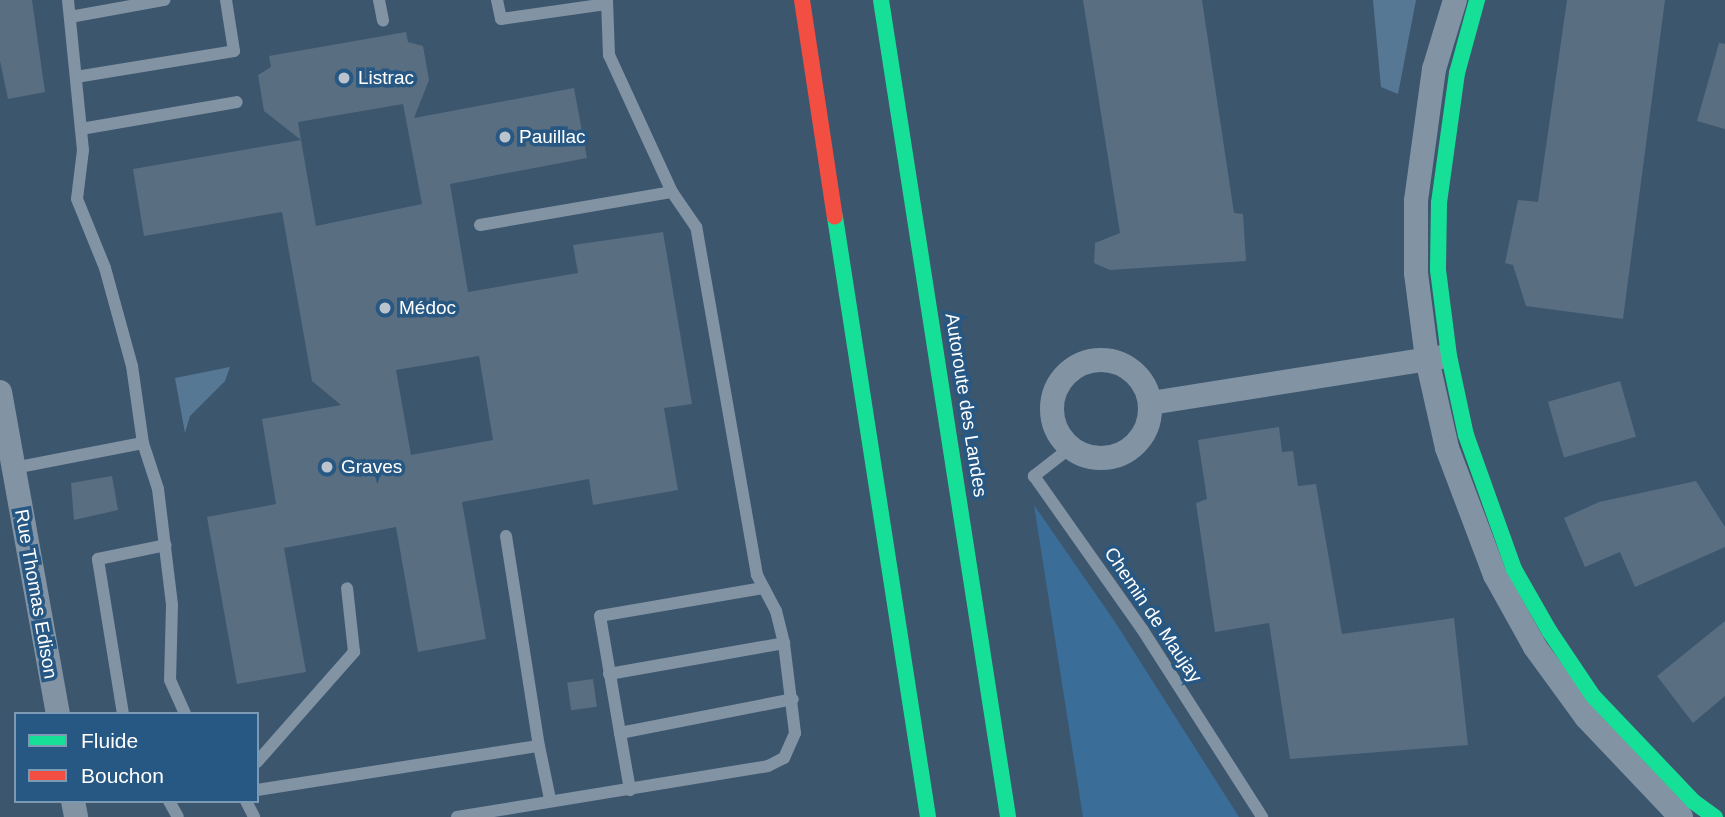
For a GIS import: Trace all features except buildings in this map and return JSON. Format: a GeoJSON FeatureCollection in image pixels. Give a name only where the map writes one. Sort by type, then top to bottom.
{"type":"FeatureCollection","features":[{"type":"Feature","properties":{"kind":"main road"},"geometry":{"type":"LineString","coordinates":[[802,0],[928,817]]}},
{"type":"Feature","properties":{"kind":"main road","name":"Autoroute des Landes"},"geometry":{"type":"LineString","coordinates":[[881,0],[1009,817]]}},
{"type":"Feature","properties":{"kind":"main road"},"geometry":{"type":"LineString","coordinates":[[1477,0],[1457,73],[1439,203],[1438,357],[1489,508],[1514,569],[1549,632],[1602,706],[1694,802],[1715,817]]}},
{"type":"Feature","properties":{"kind":"street"},"geometry":{"type":"LineString","coordinates":[[1455,0],[1434,69],[1416,200],[1416,273],[1438,357],[1447,448],[1495,575],[1535,647],[1586,717],[1681,817]]}},
{"type":"Feature","properties":{"kind":"street"},"geometry":{"type":"LineString","coordinates":[[1151,402],[1438,357]]}},
{"type":"Feature","properties":{"kind":"street"},"geometry":{"type":"LineString","coordinates":[[1108,359],[1124,364],[1146,387],[1151,402],[1147,427],[1133,448],[1102,459],[1070,448],[1059,436],[1052,405],[1055,390],[1077,366],[1108,359]]}},
{"type":"Feature","properties":{"kind":"street","name":"Rue Thomas Edison"},"geometry":{"type":"LineString","coordinates":[[0,392],[58,712]]}},
{"type":"Feature","properties":{"kind":"lane"},"geometry":{"type":"LineString","coordinates":[[68,0],[80,129],[77,199],[104,268],[132,366],[143,443],[159,489],[172,606],[170,680],[183,712]]}},
{"type":"Feature","properties":{"kind":"lane"},"geometry":{"type":"LineString","coordinates":[[70,17],[164,0]]}},
{"type":"Feature","properties":{"kind":"lane"},"geometry":{"type":"LineString","coordinates":[[76,77],[234,51],[226,0]]}},
{"type":"Feature","properties":{"kind":"lane"},"geometry":{"type":"LineString","coordinates":[[379,0],[383,21]]}},
{"type":"Feature","properties":{"kind":"lane"},"geometry":{"type":"LineString","coordinates":[[457,817],[550,799],[630,790],[768,766],[785,758],[795,733],[793,699],[784,643],[776,611],[757,575],[696,227],[672,192],[609,55],[607,2],[501,19],[497,0]]}},
{"type":"Feature","properties":{"kind":"lane"},"geometry":{"type":"LineString","coordinates":[[80,129],[237,102]]}},
{"type":"Feature","properties":{"kind":"lane"},"geometry":{"type":"LineString","coordinates":[[480,225],[672,192]]}},
{"type":"Feature","properties":{"kind":"lane"},"geometry":{"type":"LineString","coordinates":[[14,468],[143,443]]}},
{"type":"Feature","properties":{"kind":"lane","name":"Chemin de Maujay"},"geometry":{"type":"LineString","coordinates":[[1070,448],[1034,476],[1142,629],[1262,817]]}},
{"type":"Feature","properties":{"kind":"lane"},"geometry":{"type":"LineString","coordinates":[[506,536],[539,746],[550,799]]}},
{"type":"Feature","properties":{"kind":"lane"},"geometry":{"type":"LineString","coordinates":[[123,712],[97,559],[166,545]]}},
{"type":"Feature","properties":{"kind":"lane"},"geometry":{"type":"LineString","coordinates":[[259,760],[354,652],[347,588]]}},
{"type":"Feature","properties":{"kind":"lane"},"geometry":{"type":"LineString","coordinates":[[630,790],[600,616],[763,588]]}},
{"type":"Feature","properties":{"kind":"lane"},"geometry":{"type":"LineString","coordinates":[[609,674],[784,643]]}},
{"type":"Feature","properties":{"kind":"lane"},"geometry":{"type":"LineString","coordinates":[[621,733],[793,699]]}},
{"type":"Feature","properties":{"kind":"lane"},"geometry":{"type":"LineString","coordinates":[[259,790],[539,746]]}},
{"type":"Feature","properties":{"kind":"shaded area"},"geometry":{"type":"Polygon","coordinates":[[[1373,0],[1416,0],[1398,94],[1381,87],[1373,0]]]}},
{"type":"Feature","properties":{"kind":"shaded area"},"geometry":{"type":"Polygon","coordinates":[[[230,367],[225,381],[190,416],[185,433],[175,378],[230,367]]]}},
{"type":"Feature","properties":{"kind":"shaded area"},"geometry":{"type":"Polygon","coordinates":[[[1034,505],[1115,622],[1239,817],[1083,817],[1034,505]]]}},
{"type":"Feature","properties":{"kind":"traffic: fast"},"geometry":{"type":"LineString","coordinates":[[881,0],[1008,817]]}},
{"type":"Feature","properties":{"kind":"traffic: fast"},"geometry":{"type":"LineString","coordinates":[[1477,0],[1457,73],[1439,203],[1438,270],[1449,356],[1466,435],[1514,569],[1550,632],[1593,696],[1694,802],[1715,817]]}},
{"type":"Feature","properties":{"kind":"traffic: fast"},"geometry":{"type":"LineString","coordinates":[[835,217],[928,817]]}},
{"type":"Feature","properties":{"kind":"traffic: jam"},"geometry":{"type":"LineString","coordinates":[[802,0],[835,217]]}},
{"type":"Feature","properties":{"kind":"place","name":"Listrac"},"geometry":{"type":"Point","coordinates":[344,78]}},
{"type":"Feature","properties":{"kind":"place","name":"Pauillac"},"geometry":{"type":"Point","coordinates":[505,137]}},
{"type":"Feature","properties":{"kind":"place","name":"Médoc"},"geometry":{"type":"Point","coordinates":[385,308]}},
{"type":"Feature","properties":{"kind":"place","name":"Graves"},"geometry":{"type":"Point","coordinates":[327,467]}}]}
